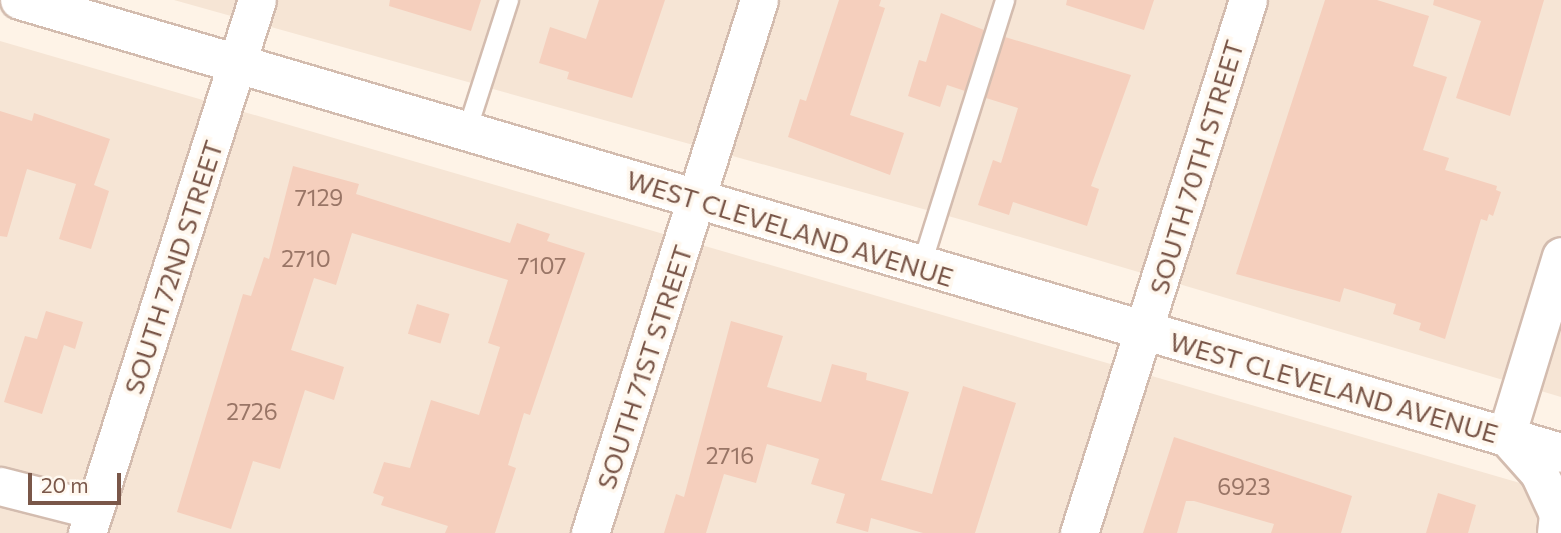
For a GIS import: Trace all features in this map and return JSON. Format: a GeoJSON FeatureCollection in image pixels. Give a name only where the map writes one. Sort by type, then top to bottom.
{"type":"FeatureCollection","features":[{"type":"Feature","properties":{"kind":"street","name":"WEST CLEVELAND AVENUE"},"geometry":{"type":"LineString","coordinates":[[20,0],[1144,333],[1561,453]]}},
{"type":"Feature","properties":{"kind":"street","name":"SOUTH 72ND STREET"},"geometry":{"type":"LineString","coordinates":[[91,522],[257,0]]}},
{"type":"Feature","properties":{"kind":"street","name":"SOUTH 71ST STREET"},"geometry":{"type":"LineString","coordinates":[[590,533],[698,200],[759,0]]}},
{"type":"Feature","properties":{"kind":"street","name":"SOUTH 70TH STREET"},"geometry":{"type":"LineString","coordinates":[[1079,533],[1248,0]]}},
{"type":"Feature","properties":{"kind":"street"},"geometry":{"type":"LineString","coordinates":[[1556,533],[1558,514],[1538,473],[1506,436],[1561,256]]}},
{"type":"Feature","properties":{"kind":"street"},"geometry":{"type":"LineString","coordinates":[[0,486],[91,522]]}},
{"type":"Feature","properties":{"kind":"lane"},"geometry":{"type":"LineString","coordinates":[[467,131],[509,0]]}},
{"type":"Feature","properties":{"kind":"lane"},"geometry":{"type":"LineString","coordinates":[[921,267],[1005,0]]}},
{"type":"Feature","properties":{"kind":"shaded area"},"geometry":{"type":"Polygon","coordinates":[[[174,0],[1561,0],[1561,397],[966,221],[174,0]]]}},
{"type":"Feature","properties":{"kind":"shaded area"},"geometry":{"type":"Polygon","coordinates":[[[0,41],[1561,495],[1561,533],[0,533],[0,41]]]}},
{"type":"Feature","properties":{"kind":"building"},"geometry":{"type":"Polygon","coordinates":[[[390,0],[481,0],[471,31],[389,6],[390,0]]]}},
{"type":"Feature","properties":{"kind":"building"},"geometry":{"type":"Polygon","coordinates":[[[599,0],[665,0],[632,98],[567,79],[569,72],[539,63],[550,27],[586,39],[599,0]]]}},
{"type":"Feature","properties":{"kind":"building"},"geometry":{"type":"Polygon","coordinates":[[[839,0],[881,0],[879,6],[885,8],[850,115],[904,133],[890,175],[788,137],[800,99],[806,101],[839,0]]]}},
{"type":"Feature","properties":{"kind":"building"},"geometry":{"type":"Polygon","coordinates":[[[1067,0],[1154,0],[1144,30],[1066,5],[1067,0]]]}},
{"type":"Feature","properties":{"kind":"building"},"geometry":{"type":"Polygon","coordinates":[[[1325,0],[1377,0],[1429,16],[1413,66],[1447,77],[1423,150],[1449,158],[1445,170],[1497,186],[1496,190],[1501,192],[1493,216],[1489,214],[1487,221],[1481,219],[1445,339],[1419,330],[1421,323],[1393,314],[1396,304],[1344,288],[1340,302],[1236,274],[1325,0]]]}},
{"type":"Feature","properties":{"kind":"building"},"geometry":{"type":"Polygon","coordinates":[[[1434,0],[1544,0],[1510,116],[1456,98],[1481,21],[1433,5],[1434,0]]]}},
{"type":"Feature","properties":{"kind":"building"},"geometry":{"type":"Polygon","coordinates":[[[941,13],[984,30],[965,91],[947,85],[940,107],[908,96],[919,60],[926,62],[941,13]]]}},
{"type":"Feature","properties":{"kind":"building"},"geometry":{"type":"Polygon","coordinates":[[[1005,37],[1131,75],[1091,186],[1099,189],[1087,226],[1013,202],[1009,215],[978,205],[993,160],[1001,163],[1018,108],[986,98],[1005,37]]]}},
{"type":"Feature","properties":{"kind":"building"},"geometry":{"type":"Polygon","coordinates":[[[0,111],[32,121],[34,113],[110,139],[94,185],[109,191],[91,249],[59,239],[76,184],[27,169],[7,237],[0,236],[0,111]]]}},
{"type":"Feature","properties":{"kind":"building"},"geometry":{"type":"Polygon","coordinates":[[[293,166],[359,184],[356,194],[510,243],[517,223],[550,234],[547,241],[585,253],[530,415],[524,413],[508,465],[516,468],[495,533],[445,533],[448,526],[381,505],[384,497],[373,493],[384,462],[410,468],[431,400],[479,415],[500,347],[488,343],[508,280],[352,233],[336,285],[314,278],[291,350],[344,367],[334,400],[305,390],[280,469],[253,461],[231,529],[177,512],[243,294],[251,296],[264,257],[269,259],[293,166]]]}},
{"type":"Feature","properties":{"kind":"building"},"geometry":{"type":"Polygon","coordinates":[[[417,304],[450,314],[440,344],[408,334],[417,304]]]}},
{"type":"Feature","properties":{"kind":"building"},"geometry":{"type":"Polygon","coordinates":[[[46,311],[83,322],[75,349],[64,345],[42,414],[4,402],[25,336],[37,339],[46,311]]]}},
{"type":"Feature","properties":{"kind":"building"},"geometry":{"type":"Polygon","coordinates":[[[731,321],[783,336],[767,387],[821,402],[832,364],[867,373],[866,380],[909,392],[881,480],[932,494],[963,386],[1016,403],[975,533],[923,533],[871,518],[868,532],[836,523],[845,494],[811,484],[819,459],[767,444],[756,483],[724,474],[706,533],[664,533],[676,494],[684,497],[731,321]]]}},
{"type":"Feature","properties":{"kind":"building"},"geometry":{"type":"Polygon","coordinates":[[[1174,437],[1352,496],[1341,533],[1271,533],[1274,524],[1186,501],[1177,533],[1143,533],[1174,437]]]}},
{"type":"Feature","properties":{"kind":"building"},"geometry":{"type":"Polygon","coordinates":[[[1438,493],[1476,505],[1468,533],[1426,533],[1438,493]]]}}]}
